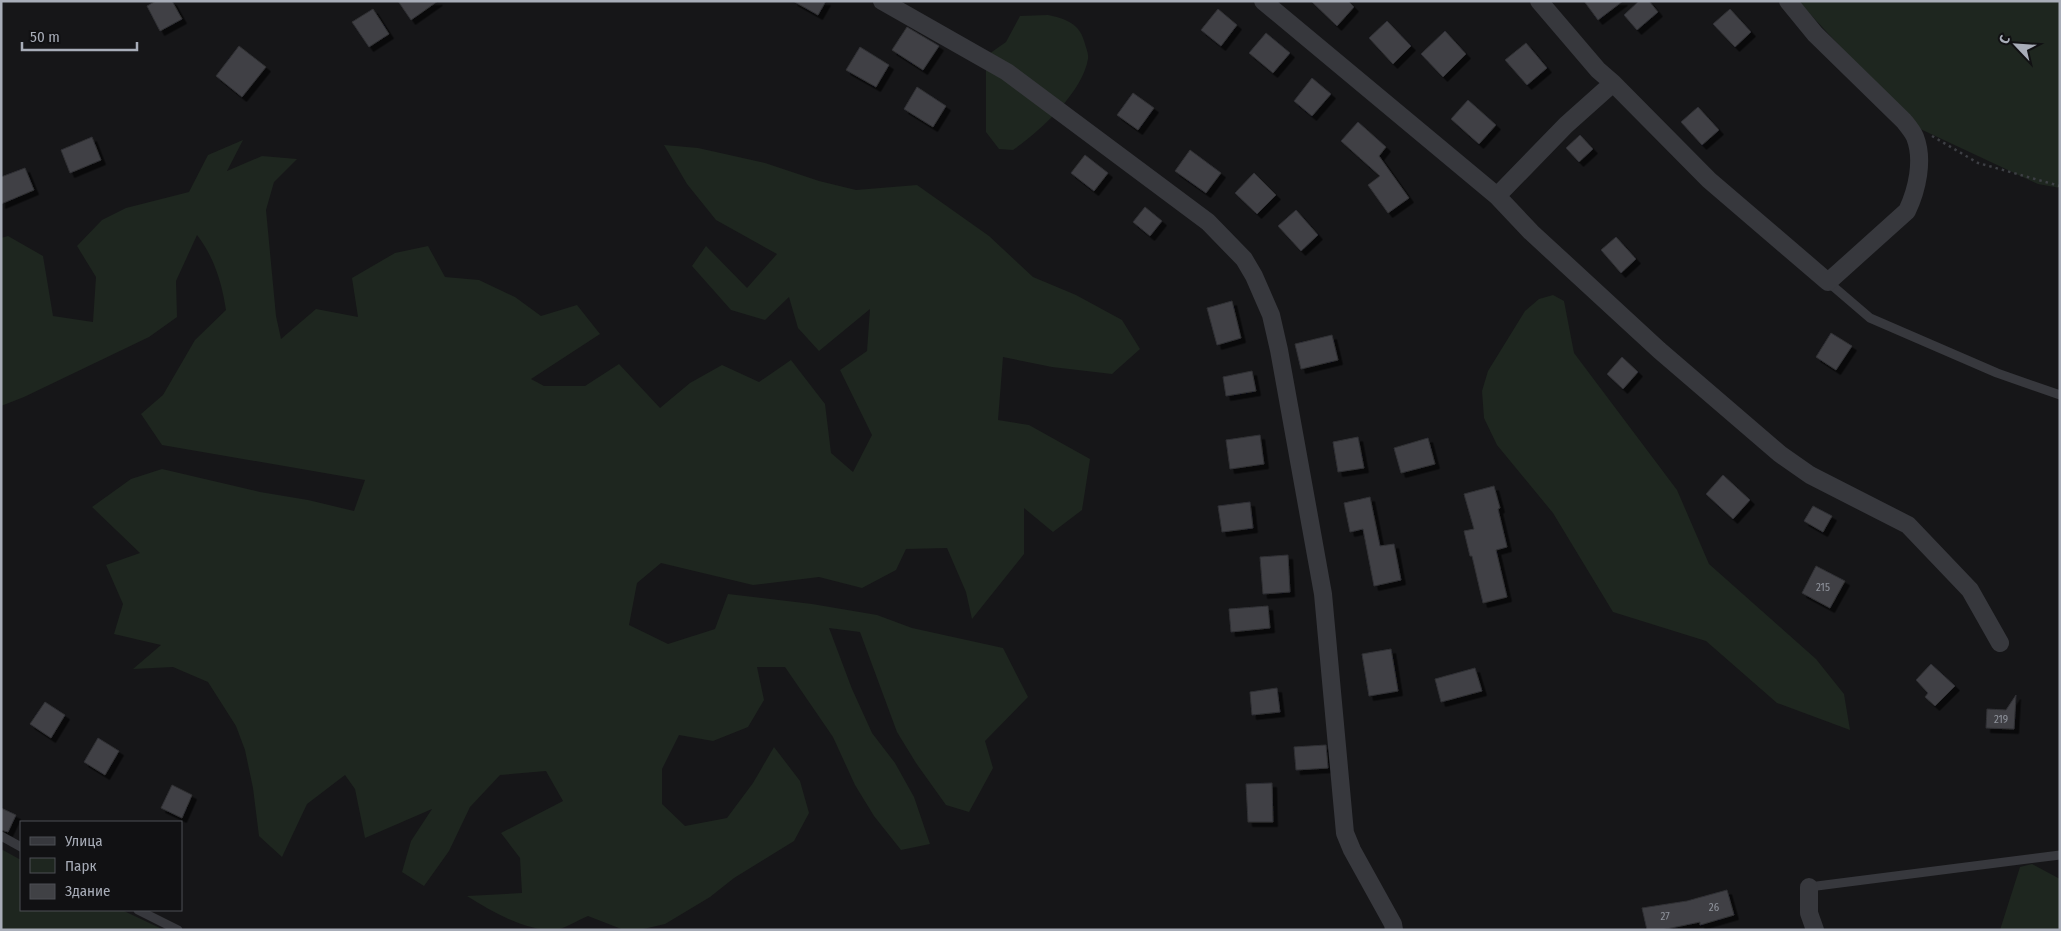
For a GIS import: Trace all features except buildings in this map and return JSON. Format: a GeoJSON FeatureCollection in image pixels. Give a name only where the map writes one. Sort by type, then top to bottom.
{"type":"FeatureCollection","features":[{"type":"Feature","properties":{"kind":"street"},"geometry":{"type":"LineString","coordinates":[[882,1],[1007,72],[1040,95],[1208,222],[1244,259],[1254,276],[1271,315],[1280,350],[1323,594],[1344,833],[1393,924],[1394,930]]}},
{"type":"Feature","properties":{"kind":"street"},"geometry":{"type":"LineString","coordinates":[[1263,1],[1497,196],[1532,232],[1659,350],[1780,454],[1810,476],[1908,525],[1970,590],[2000,643]]}},
{"type":"Feature","properties":{"kind":"street"},"geometry":{"type":"LineString","coordinates":[[1539,1],[1598,70],[1709,180],[1828,282],[1906,211],[1914,196],[1918,178],[1918,157],[1915,138],[1904,121],[1814,34],[1788,1]]}},
{"type":"Feature","properties":{"kind":"street"},"geometry":{"type":"LineString","coordinates":[[1497,196],[1566,125],[1613,83]]}},
{"type":"Feature","properties":{"kind":"street"},"geometry":{"type":"LineString","coordinates":[[1809,887],[1810,913],[1815,930]]}},
{"type":"Feature","properties":{"kind":"lane"},"geometry":{"type":"LineString","coordinates":[[1828,282],[1870,318],[1997,374],[2060,395]]}},
{"type":"Feature","properties":{"kind":"lane"},"geometry":{"type":"LineString","coordinates":[[1,836],[20,846]]}},
{"type":"Feature","properties":{"kind":"lane"},"geometry":{"type":"LineString","coordinates":[[1809,887],[2060,855]]}},
{"type":"Feature","properties":{"kind":"lane"},"geometry":{"type":"LineString","coordinates":[[140,911],[178,930]]}},
{"type":"Feature","properties":{"kind":"path"},"geometry":{"type":"LineString","coordinates":[[1929,135],[1978,163],[2060,186]]}},
{"type":"Feature","properties":{"kind":"green space"},"geometry":{"type":"Polygon","coordinates":[[[1798,1],[2060,1],[2060,188],[2038,184],[1914,126],[1798,1]]]}},
{"type":"Feature","properties":{"kind":"green space"},"geometry":{"type":"Polygon","coordinates":[[[1048,15],[1066,20],[1080,31],[1088,55],[1084,72],[1069,98],[1035,133],[1013,150],[999,149],[986,132],[986,56],[1006,42],[1020,16],[1048,15]]]}},
{"type":"Feature","properties":{"kind":"green space"},"geometry":{"type":"Polygon","coordinates":[[[243,140],[227,171],[262,156],[297,159],[274,182],[266,210],[276,316],[281,339],[316,309],[358,317],[352,278],[395,253],[428,246],[445,277],[479,280],[515,297],[541,316],[577,305],[600,334],[531,379],[544,386],[585,386],[619,364],[660,408],[690,383],[722,365],[759,382],[791,360],[825,404],[831,453],[853,472],[872,435],[840,370],[867,351],[870,309],[819,351],[798,328],[789,297],[765,320],[731,310],[692,266],[706,246],[747,288],[777,254],[716,220],[687,184],[664,145],[698,148],[765,163],[819,181],[856,190],[917,185],[989,236],[1033,277],[1076,295],[1122,320],[1140,349],[1112,374],[1052,367],[1003,357],[998,420],[1029,425],[1090,459],[1082,510],[1053,532],[1024,508],[1024,554],[972,619],[966,592],[947,548],[906,549],[896,570],[862,588],[819,577],[753,585],[661,563],[637,583],[629,625],[668,644],[715,629],[728,594],[812,604],[877,615],[912,628],[1003,648],[1028,697],[985,741],[993,768],[969,812],[946,805],[916,763],[897,732],[860,632],[829,628],[852,689],[872,733],[895,763],[914,797],[930,844],[901,850],[874,816],[855,785],[833,737],[785,667],[757,667],[764,700],[748,727],[713,741],[679,735],[662,769],[662,804],[685,826],[727,818],[753,783],[774,747],[800,781],[809,813],[794,841],[734,878],[710,897],[665,924],[639,930],[624,930],[588,916],[560,929],[544,929],[521,924],[509,919],[467,896],[522,893],[520,858],[501,833],[563,801],[546,771],[500,775],[470,807],[449,851],[424,886],[402,872],[411,841],[432,809],[365,838],[355,789],[345,775],[307,804],[282,857],[259,836],[253,788],[245,750],[236,726],[208,682],[173,667],[133,669],[161,645],[114,634],[123,604],[106,565],[140,553],[92,507],[131,479],[162,469],[260,492],[308,500],[354,511],[365,480],[162,445],[141,414],[163,395],[195,340],[226,310],[216,271],[208,252],[197,235],[176,281],[177,317],[149,337],[24,397],[1,406],[1,238],[8,236],[43,256],[53,316],[93,322],[96,277],[77,246],[102,220],[126,208],[189,192],[208,155],[243,140]]]}},
{"type":"Feature","properties":{"kind":"green space"},"geometry":{"type":"Polygon","coordinates":[[[1553,295],[1564,301],[1574,353],[1677,490],[1709,564],[1816,659],[1844,694],[1850,730],[1777,703],[1706,641],[1613,612],[1553,513],[1497,445],[1484,418],[1482,391],[1488,371],[1525,311],[1539,299],[1553,295]]]}},
{"type":"Feature","properties":{"kind":"green space"},"geometry":{"type":"Polygon","coordinates":[[[1,849],[20,859],[20,911],[124,911],[164,930],[1,930],[1,849]]]}},
{"type":"Feature","properties":{"kind":"green space"},"geometry":{"type":"Polygon","coordinates":[[[2032,864],[2060,879],[2060,930],[2000,930],[2020,867],[2032,864]]]}}]}
